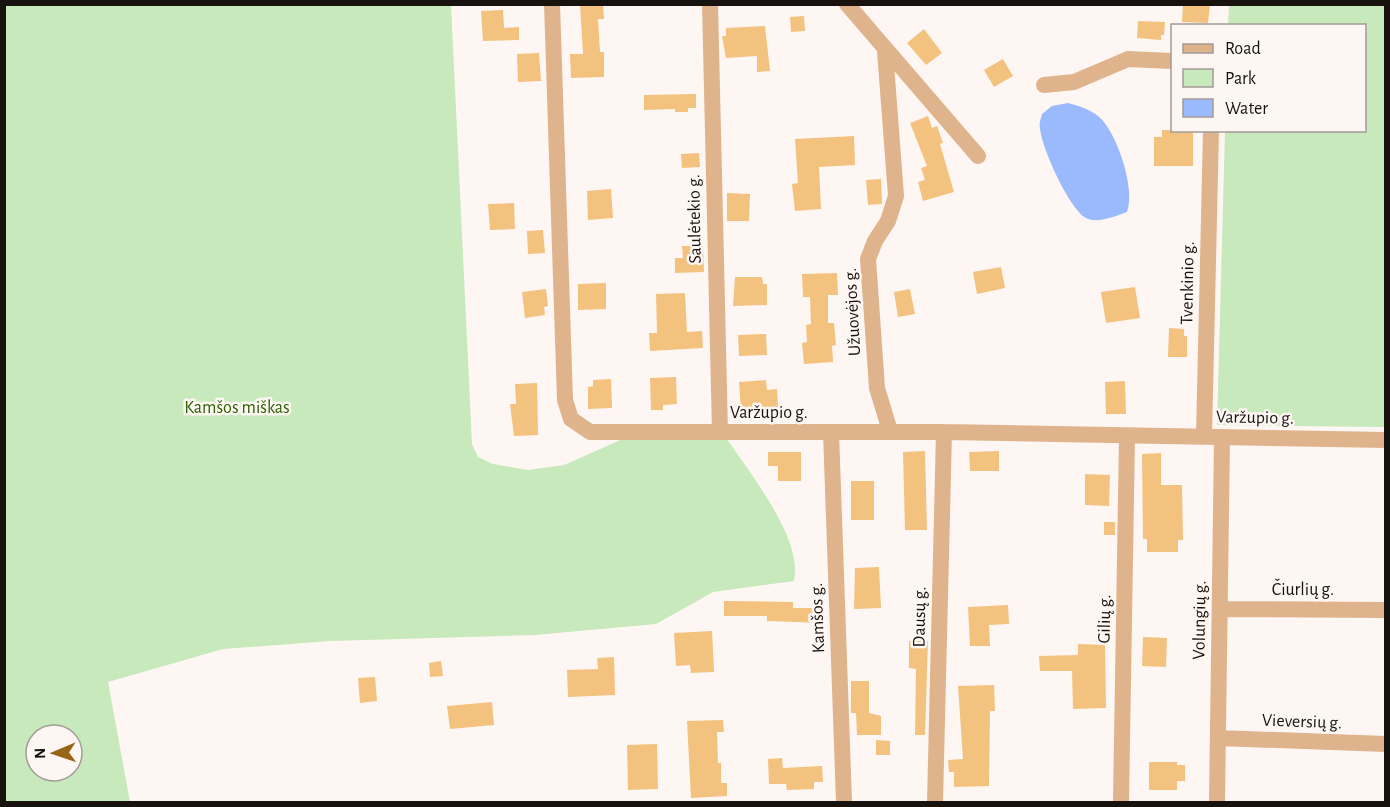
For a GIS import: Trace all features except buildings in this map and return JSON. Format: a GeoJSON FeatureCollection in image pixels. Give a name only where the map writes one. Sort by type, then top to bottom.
{"type":"FeatureCollection","features":[{"type":"Feature","properties":{"kind":"street","name":"Varžupio g."},"geometry":{"type":"LineString","coordinates":[[552,4],[565,400],[572,418],[590,432],[890,431],[1386,440]]}},
{"type":"Feature","properties":{"kind":"street","name":"Saulėtekio g."},"geometry":{"type":"LineString","coordinates":[[710,4],[720,432]]}},
{"type":"Feature","properties":{"kind":"street"},"geometry":{"type":"LineString","coordinates":[[847,4],[885,51],[978,156]]}},
{"type":"Feature","properties":{"kind":"street","name":"Užuovėjos g."},"geometry":{"type":"LineString","coordinates":[[885,51],[896,196],[888,221],[875,241],[868,259],[877,388],[890,431]]}},
{"type":"Feature","properties":{"kind":"street"},"geometry":{"type":"LineString","coordinates":[[1044,85],[1074,82],[1128,59],[1171,61]]}},
{"type":"Feature","properties":{"kind":"street","name":"Tvenkinio g."},"geometry":{"type":"LineString","coordinates":[[1204,436],[1211,132]]}},
{"type":"Feature","properties":{"kind":"street","name":"Kamšos g."},"geometry":{"type":"LineString","coordinates":[[831,432],[844,802]]}},
{"type":"Feature","properties":{"kind":"street","name":"Dausų g."},"geometry":{"type":"LineString","coordinates":[[935,802],[944,432]]}},
{"type":"Feature","properties":{"kind":"street","name":"Gilių g."},"geometry":{"type":"LineString","coordinates":[[1121,802],[1127,436]]}},
{"type":"Feature","properties":{"kind":"street","name":"Volungių g."},"geometry":{"type":"LineString","coordinates":[[1217,802],[1222,438]]}},
{"type":"Feature","properties":{"kind":"street","name":"Čiurlių g."},"geometry":{"type":"LineString","coordinates":[[1220,609],[1386,610]]}},
{"type":"Feature","properties":{"kind":"street","name":"Vieversių g."},"geometry":{"type":"LineString","coordinates":[[1218,738],[1386,744]]}},
{"type":"Feature","properties":{"kind":"green space","name":"Kamšos miškas"},"geometry":{"type":"Polygon","coordinates":[[[5,5],[451,5],[472,444],[478,457],[493,464],[528,470],[564,465],[625,438],[727,439],[761,488],[783,527],[795,564],[794,581],[713,592],[656,624],[535,635],[330,641],[223,649],[108,682],[130,802],[5,802],[5,5]]]}},
{"type":"Feature","properties":{"kind":"green space"},"geometry":{"type":"Polygon","coordinates":[[[1229,5],[1385,5],[1385,427],[1217,425],[1225,132],[1366,132],[1366,24],[1228,24],[1229,5]]]}},
{"type":"Feature","properties":{"kind":"water"},"geometry":{"type":"Polygon","coordinates":[[[1068,103],[1098,116],[1112,134],[1127,176],[1129,202],[1127,212],[1106,219],[1086,218],[1079,213],[1057,177],[1045,149],[1040,124],[1042,114],[1052,106],[1068,103]]]}}]}
